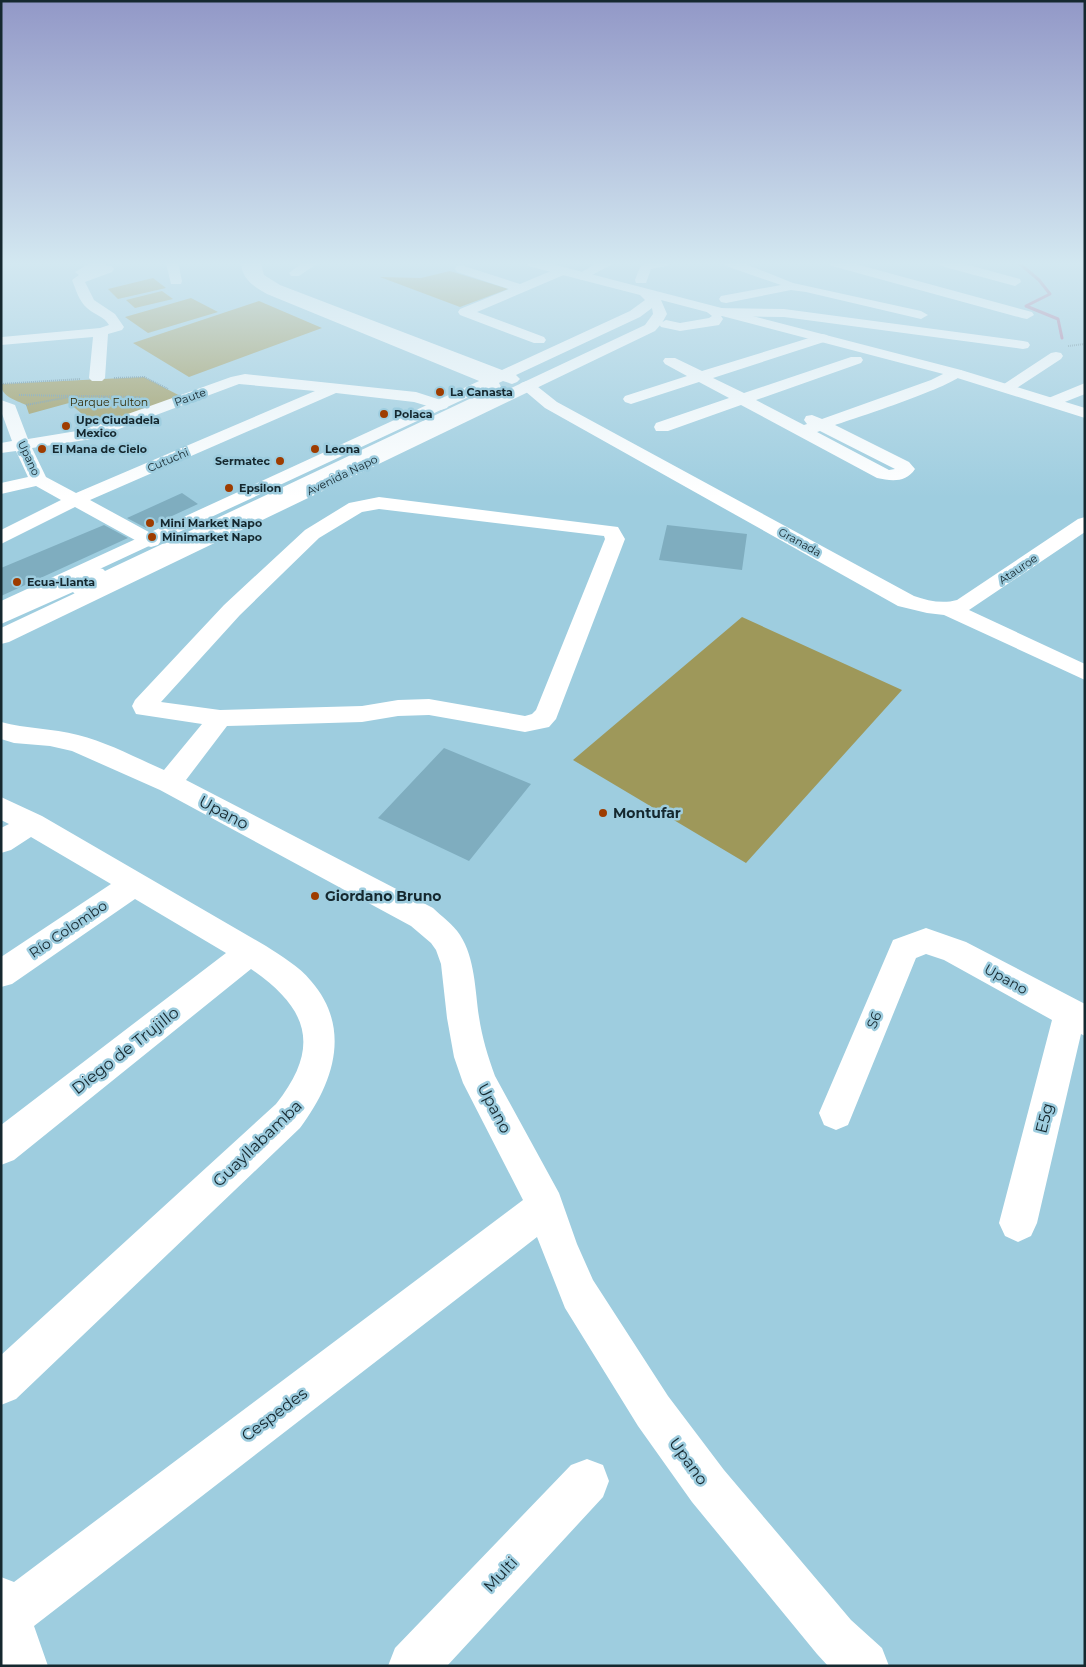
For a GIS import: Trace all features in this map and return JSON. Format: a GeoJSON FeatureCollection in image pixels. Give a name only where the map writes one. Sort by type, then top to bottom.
{"type":"FeatureCollection","features":[{"type":"Feature","properties":{"kind":"street"},"geometry":{"type":"LineString","coordinates":[[97,378],[100,341]]}},
{"type":"Feature","properties":{"kind":"street"},"geometry":{"type":"LineString","coordinates":[[1,618],[415,422],[468,399],[471,389],[470,383],[458,372],[381,341]]}},
{"type":"Feature","properties":{"kind":"street"},"geometry":{"type":"LineString","coordinates":[[401,341],[497,377]]}},
{"type":"Feature","properties":{"kind":"street"},"geometry":{"type":"LineString","coordinates":[[407,341],[497,377]]}},
{"type":"Feature","properties":{"kind":"street","name":"Avenida Napo"},"geometry":{"type":"LineString","coordinates":[[1,637],[624,341]]}},
{"type":"Feature","properties":{"kind":"street"},"geometry":{"type":"LineString","coordinates":[[631,399],[813,341]]}},
{"type":"Feature","properties":{"kind":"street"},"geometry":{"type":"LineString","coordinates":[[833,341],[956,373],[1085,413]]}},
{"type":"Feature","properties":{"kind":"street"},"geometry":{"type":"LineString","coordinates":[[992,341],[1023,345]]}},
{"type":"Feature","properties":{"kind":"street"},"geometry":{"type":"LineString","coordinates":[[573,342],[602,352]]}},
{"type":"Feature","properties":{"kind":"street","name":"Avenida Napo"},"geometry":{"type":"LineString","coordinates":[[1,609],[152,541],[573,342]]}},
{"type":"Feature","properties":{"kind":"street"},"geometry":{"type":"LineString","coordinates":[[1006,388],[1056,356]]}},
{"type":"Feature","properties":{"kind":"street"},"geometry":{"type":"LineString","coordinates":[[670,360],[883,474],[892,476],[904,472],[906,469],[826,423],[775,401],[749,402]]}},
{"type":"Feature","properties":{"kind":"street"},"geometry":{"type":"LineString","coordinates":[[662,427],[749,402],[856,360]]}},
{"type":"Feature","properties":{"kind":"street"},"geometry":{"type":"LineString","coordinates":[[803,431],[936,383],[956,373]]}},
{"type":"Feature","properties":{"kind":"street"},"geometry":{"type":"LineString","coordinates":[[1,628],[488,396],[497,377]]}},
{"type":"Feature","properties":{"kind":"street","name":"Granada"},"geometry":{"type":"LineString","coordinates":[[497,377],[527,386],[552,405],[906,601],[927,607],[949,609],[1085,673]]}},
{"type":"Feature","properties":{"kind":"street","name":"Paute"},"geometry":{"type":"LineString","coordinates":[[1,448],[86,435],[236,380],[255,378],[416,397],[441,405]]}},
{"type":"Feature","properties":{"kind":"street","name":"Cutuchi"},"geometry":{"type":"LineString","coordinates":[[1,538],[75,500],[336,387]]}},
{"type":"Feature","properties":{"kind":"street"},"geometry":{"type":"LineString","coordinates":[[1052,402],[1084,389]]}},
{"type":"Feature","properties":{"kind":"street","name":"Upano"},"geometry":{"type":"LineString","coordinates":[[5,407],[38,480],[152,541]]}},
{"type":"Feature","properties":{"kind":"street"},"geometry":{"type":"LineString","coordinates":[[1,490],[38,480]]}},
{"type":"Feature","properties":{"kind":"street"},"geometry":{"type":"LineString","coordinates":[[379,503],[599,528],[611,531],[615,539],[547,713],[540,721],[525,724],[429,707],[398,708],[362,714],[220,718],[148,710],[144,706],[232,610],[312,534],[356,507],[379,503]]}},
{"type":"Feature","properties":{"kind":"street","name":"Atauroe"},"geometry":{"type":"LineString","coordinates":[[949,609],[965,605],[1085,523]]}},
{"type":"Feature","properties":{"kind":"street"},"geometry":{"type":"LineString","coordinates":[[169,783],[220,718]]}},
{"type":"Feature","properties":{"kind":"street","name":"Upano"},"geometry":{"type":"LineString","coordinates":[[1,730],[14,734],[50,737],[79,744],[169,783],[422,917],[442,934],[450,945],[456,964],[463,1018],[471,1057],[480,1083],[546,1206],[559,1246],[579,1294],[653,1411],[708,1486],[834,1637],[864,1666]]}},
{"type":"Feature","properties":{"kind":"street","name":"Guayllabamba"},"geometry":{"type":"LineString","coordinates":[[1,807],[134,884],[286,977],[307,1000],[318,1024],[318,1050],[315,1073],[304,1097],[288,1116],[1,1384]]}},
{"type":"Feature","properties":{"kind":"street"},"geometry":{"type":"LineString","coordinates":[[1,842],[32,824]]}},
{"type":"Feature","properties":{"kind":"street","name":"Río Colombo"},"geometry":{"type":"LineString","coordinates":[[1,974],[134,884]]}},
{"type":"Feature","properties":{"kind":"street","name":"Upano"},"geometry":{"type":"LineString","coordinates":[[926,941],[955,951],[1077,1017]]}},
{"type":"Feature","properties":{"kind":"street","name":"S6"},"geometry":{"type":"LineString","coordinates":[[836,1113],[904,949],[926,941]]}},
{"type":"Feature","properties":{"kind":"street","name":"Diego de Trujillo"},"geometry":{"type":"LineString","coordinates":[[1,1148],[249,953]]}},
{"type":"Feature","properties":{"kind":"street","name":"E5g"},"geometry":{"type":"LineString","coordinates":[[1018,1223],[1077,1017]]}},
{"type":"Feature","properties":{"kind":"street","name":"Cespedes"},"geometry":{"type":"LineString","coordinates":[[3,1613],[546,1206]]}},
{"type":"Feature","properties":{"kind":"street","name":"Multi"},"geometry":{"type":"LineString","coordinates":[[413,1666],[587,1481]]}},
{"type":"Feature","properties":{"kind":"street"},"geometry":{"type":"LineString","coordinates":[[3,1613],[24,1666]]}},
{"type":"Feature","properties":{"kind":"path"},"geometry":{"type":"LineString","coordinates":[[1073,346],[1085,344]]}},
{"type":"Feature","properties":{"kind":"path"},"geometry":{"type":"LineString","coordinates":[[5,407],[77,396]]}},
{"type":"Feature","properties":{"kind":"green space"},"geometry":{"type":"Polygon","coordinates":[[[140,341],[287,341],[189,377],[133,343],[140,341]]]}},
{"type":"Feature","properties":{"kind":"green space","name":"Parque Fulton"},"geometry":{"type":"Polygon","coordinates":[[[144,377],[186,399],[106,428],[81,413],[69,403],[29,414],[26,405],[6,395],[1,384],[144,377]]]}},
{"type":"Feature","properties":{"kind":"green space"},"geometry":{"type":"Polygon","coordinates":[[[742,617],[902,690],[746,863],[573,760],[742,617]]]}},
{"type":"Feature","properties":{"kind":"building"},"geometry":{"type":"Polygon","coordinates":[[[182,493],[198,504],[146,528],[127,518],[182,493]]]}},
{"type":"Feature","properties":{"kind":"building","name":"Ecua-Llanta"},"geometry":{"type":"Polygon","coordinates":[[[104,525],[128,538],[1,596],[1,568],[104,525]]]}},
{"type":"Feature","properties":{"kind":"building"},"geometry":{"type":"Polygon","coordinates":[[[667,525],[747,534],[742,570],[659,560],[667,525]]]}},
{"type":"Feature","properties":{"kind":"building"},"geometry":{"type":"Polygon","coordinates":[[[444,748],[531,784],[469,861],[378,818],[444,748]]]}},
{"type":"Feature","properties":{"kind":"place","name":"La Canasta"},"geometry":{"type":"Point","coordinates":[440,392]}},
{"type":"Feature","properties":{"kind":"place","name":"Polaca"},"geometry":{"type":"Point","coordinates":[384,414]}},
{"type":"Feature","properties":{"kind":"place","name":"Upc Ciudadela Mexico"},"geometry":{"type":"Point","coordinates":[66,426]}},
{"type":"Feature","properties":{"kind":"place","name":"El Mana de Cielo"},"geometry":{"type":"Point","coordinates":[42,449]}},
{"type":"Feature","properties":{"kind":"place","name":"Leona"},"geometry":{"type":"Point","coordinates":[315,449]}},
{"type":"Feature","properties":{"kind":"place","name":"Sermatec"},"geometry":{"type":"Point","coordinates":[280,461]}},
{"type":"Feature","properties":{"kind":"place","name":"Epsilon"},"geometry":{"type":"Point","coordinates":[229,488]}},
{"type":"Feature","properties":{"kind":"place","name":"Mini Market Napo"},"geometry":{"type":"Point","coordinates":[150,523]}},
{"type":"Feature","properties":{"kind":"place","name":"Minimarket Napo"},"geometry":{"type":"Point","coordinates":[152,537]}},
{"type":"Feature","properties":{"kind":"place","name":"Ecua-Llanta"},"geometry":{"type":"Point","coordinates":[17,582]}},
{"type":"Feature","properties":{"kind":"place","name":"Montufar"},"geometry":{"type":"Point","coordinates":[603,813]}},
{"type":"Feature","properties":{"kind":"place","name":"Giordano Bruno"},"geometry":{"type":"Point","coordinates":[315,896]}}]}
